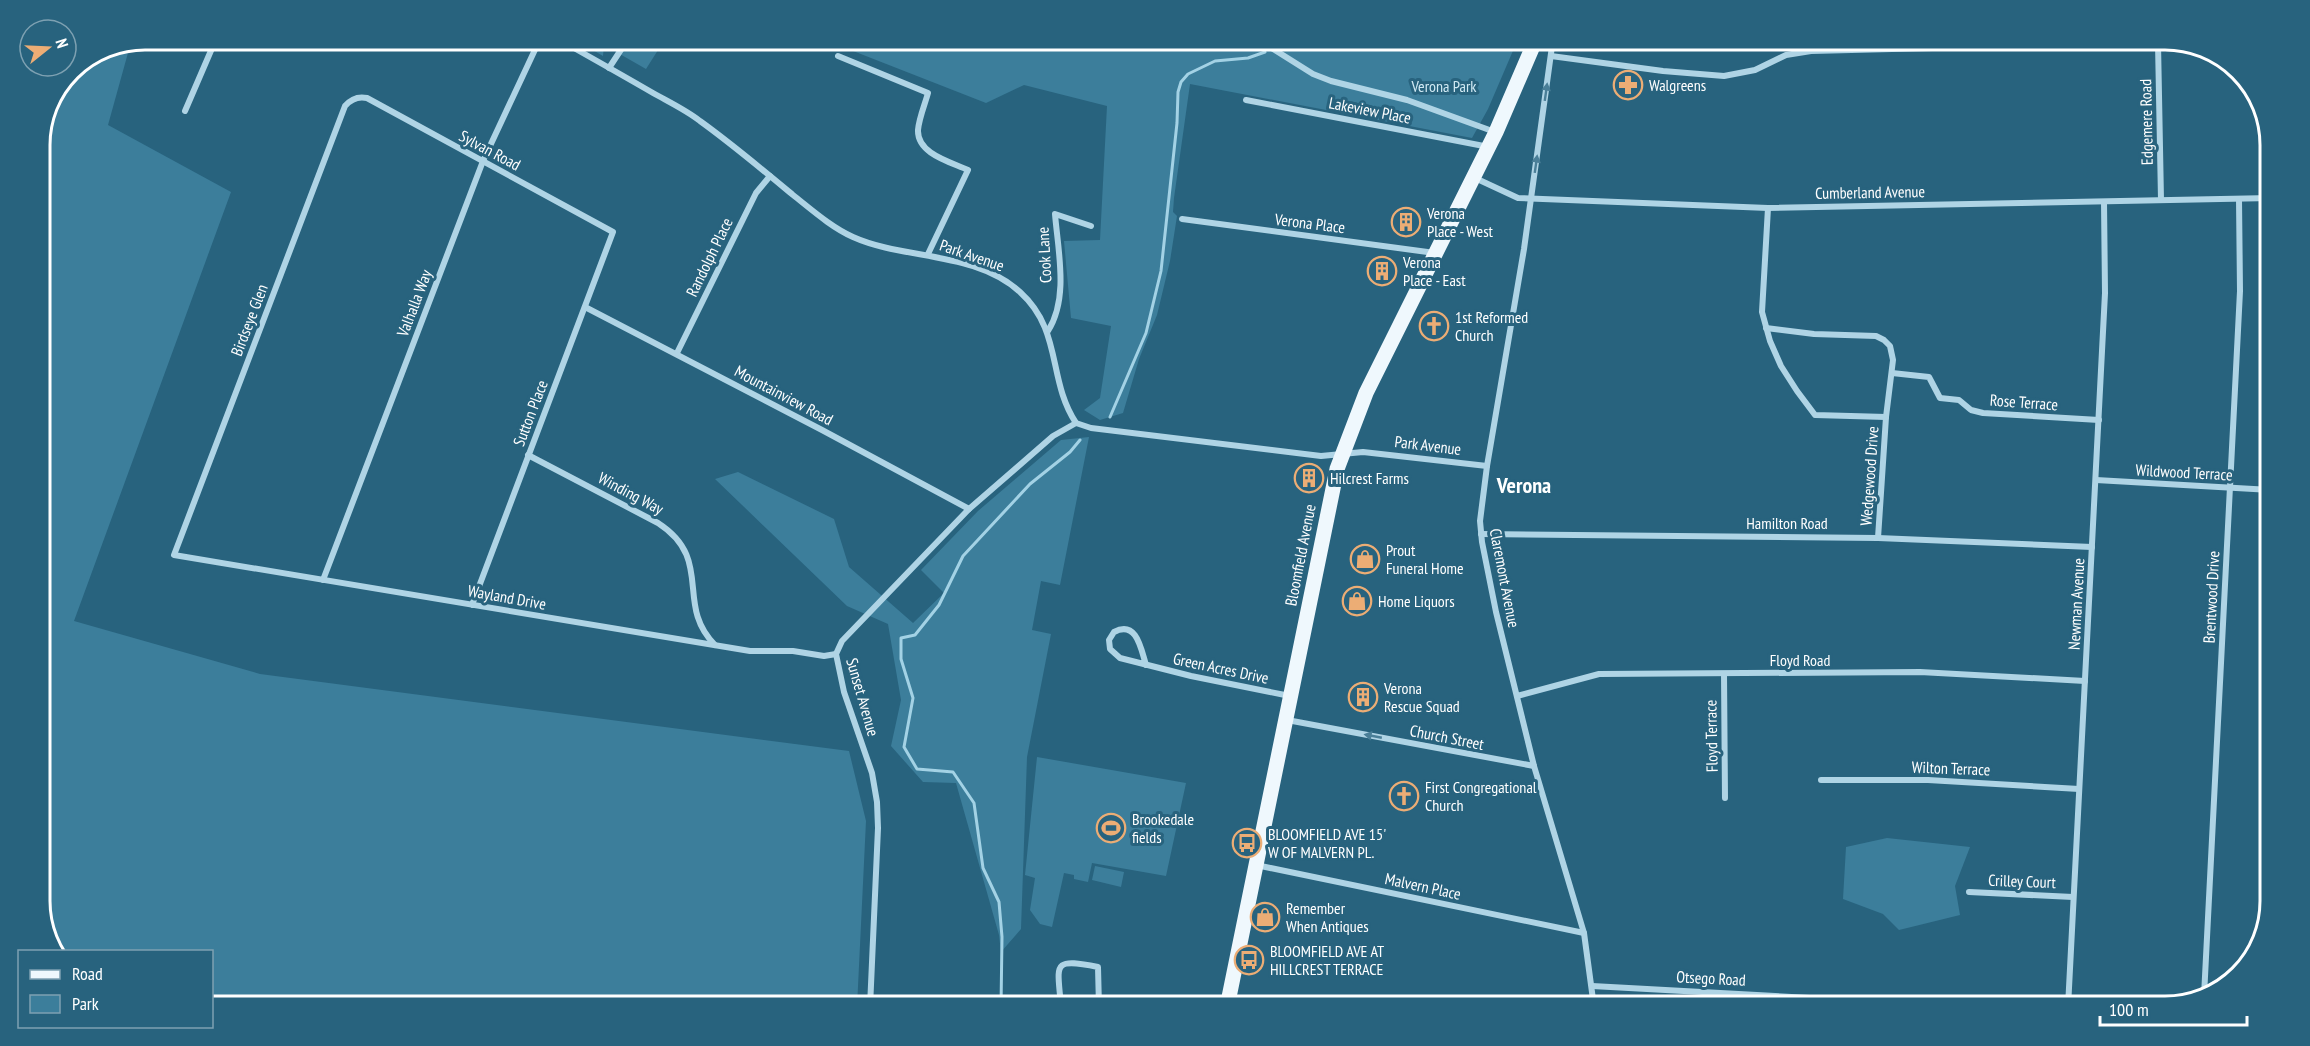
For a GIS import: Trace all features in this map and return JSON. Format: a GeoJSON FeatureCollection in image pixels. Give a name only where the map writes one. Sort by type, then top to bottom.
{"type":"FeatureCollection","features":[{"type":"Feature","properties":{"kind":"main road","name":"Bloomfield Avenue"},"geometry":{"type":"LineString","coordinates":[[1229,996],[1327,510],[1342,454],[1366,393],[1493,140],[1531,50]]}},
{"type":"Feature","properties":{"kind":"street"},"geometry":{"type":"LineString","coordinates":[[185,111],[211,50]]}},
{"type":"Feature","properties":{"kind":"street","name":"Valhalla Way"},"geometry":{"type":"LineString","coordinates":[[323,580],[483,161],[535,50]]}},
{"type":"Feature","properties":{"kind":"street","name":"Park Avenue"},"geometry":{"type":"LineString","coordinates":[[577,50],[699,120],[817,214],[853,237],[964,263],[1004,280],[1032,305],[1048,331],[1056,362],[1059,387],[1066,408],[1076,423],[1091,428],[1321,456],[1363,452],[1487,466]]}},
{"type":"Feature","properties":{"kind":"street"},"geometry":{"type":"LineString","coordinates":[[609,68],[621,50]]}},
{"type":"Feature","properties":{"kind":"street"},"geometry":{"type":"LineString","coordinates":[[1275,50],[1313,74],[1331,81],[1407,99],[1493,140]]}},
{"type":"Feature","properties":{"kind":"street","name":"Claremont Avenue"},"geometry":{"type":"LineString","coordinates":[[1552,50],[1531,200],[1487,466],[1481,509],[1481,534],[1496,612],[1534,766],[1584,933],[1593,996]]}},
{"type":"Feature","properties":{"kind":"street"},"geometry":{"type":"LineString","coordinates":[[1551,56],[1663,71],[1724,76],[1746,73],[1779,58],[1803,51],[1847,50]]}},
{"type":"Feature","properties":{"kind":"street","name":"Edgemere Road"},"geometry":{"type":"LineString","coordinates":[[2158,50],[2161,200]]}},
{"type":"Feature","properties":{"kind":"street"},"geometry":{"type":"LineString","coordinates":[[838,56],[928,93],[918,131],[920,139],[925,148],[935,156],[968,170],[928,254]]}},
{"type":"Feature","properties":{"kind":"street","name":"Sylvan Road"},"geometry":{"type":"LineString","coordinates":[[354,99],[367,98],[613,232]]}},
{"type":"Feature","properties":{"kind":"street","name":"Birdseye Glen"},"geometry":{"type":"LineString","coordinates":[[174,555],[345,106],[354,99]]}},
{"type":"Feature","properties":{"kind":"street","name":"Lakeview Place"},"geometry":{"type":"LineString","coordinates":[[1246,100],[1493,140]]}},
{"type":"Feature","properties":{"kind":"street","name":"Randolph Place"},"geometry":{"type":"LineString","coordinates":[[677,353],[756,193],[770,176]]}},
{"type":"Feature","properties":{"kind":"street","name":"Cumberland Avenue"},"geometry":{"type":"LineString","coordinates":[[1474,177],[1518,198],[1531,200],[1768,208],[2260,198]]}},
{"type":"Feature","properties":{"kind":"street","name":"Brentwood Drive"},"geometry":{"type":"LineString","coordinates":[[2204,988],[2240,291],[2239,199]]}},
{"type":"Feature","properties":{"kind":"street","name":"Newman Avenue"},"geometry":{"type":"LineString","coordinates":[[2068,996],[2105,293],[2104,202]]}},
{"type":"Feature","properties":{"kind":"street","name":"Wedgewood Drive"},"geometry":{"type":"LineString","coordinates":[[1768,208],[1762,312],[1775,354],[1788,379],[1815,415],[1886,417]]}},
{"type":"Feature","properties":{"kind":"street","name":"Cook Lane"},"geometry":{"type":"LineString","coordinates":[[1048,331],[1057,311],[1060,284],[1055,214],[1091,226]]}},
{"type":"Feature","properties":{"kind":"street","name":"Verona Place"},"geometry":{"type":"LineString","coordinates":[[1182,219],[1436,253]]}},
{"type":"Feature","properties":{"kind":"street","name":"Sutton Place"},"geometry":{"type":"LineString","coordinates":[[472,605],[613,232]]}},
{"type":"Feature","properties":{"kind":"street","name":"Mountainview Road"},"geometry":{"type":"LineString","coordinates":[[585,307],[677,353],[969,509]]}},
{"type":"Feature","properties":{"kind":"street","name":"Wedgewood Drive"},"geometry":{"type":"LineString","coordinates":[[1766,328],[1880,338],[1887,342],[1892,350],[1878,538]]}},
{"type":"Feature","properties":{"kind":"street","name":"Rose Terrace"},"geometry":{"type":"LineString","coordinates":[[1892,374],[1929,377],[1940,398],[1959,400],[1971,410],[1983,413],[2099,420]]}},
{"type":"Feature","properties":{"kind":"street","name":"Sunset Avenue"},"geometry":{"type":"LineString","coordinates":[[871,996],[877,802],[872,773],[844,692],[836,654],[842,641],[969,509],[1053,436],[1076,423]]}},
{"type":"Feature","properties":{"kind":"street","name":"Winding Way"},"geometry":{"type":"LineString","coordinates":[[528,455],[671,532],[682,545],[690,561],[696,616],[704,632],[715,646]]}},
{"type":"Feature","properties":{"kind":"street","name":"Wildwood Terrace"},"geometry":{"type":"LineString","coordinates":[[2096,480],[2260,489]]}},
{"type":"Feature","properties":{"kind":"street","name":"Hamilton Road"},"geometry":{"type":"LineString","coordinates":[[1481,534],[1878,538],[2092,548]]}},
{"type":"Feature","properties":{"kind":"street","name":"Wayland Drive"},"geometry":{"type":"LineString","coordinates":[[174,555],[715,646],[750,651],[836,654]]}},
{"type":"Feature","properties":{"kind":"street","name":"Green Acres Drive"},"geometry":{"type":"LineString","coordinates":[[1146,665],[1138,638],[1133,632],[1126,629],[1114,632],[1108,645],[1112,653],[1120,658],[1146,665],[1290,696]]}},
{"type":"Feature","properties":{"kind":"street","name":"Floyd Road"},"geometry":{"type":"LineString","coordinates":[[1517,696],[1599,674],[1920,672],[2085,681]]}},
{"type":"Feature","properties":{"kind":"street","name":"Floyd Terrace"},"geometry":{"type":"LineString","coordinates":[[1724,674],[1725,798]]}},
{"type":"Feature","properties":{"kind":"street","name":"Church Street"},"geometry":{"type":"LineString","coordinates":[[1285,720],[1534,766]]}},
{"type":"Feature","properties":{"kind":"street","name":"Wilton Terrace"},"geometry":{"type":"LineString","coordinates":[[1821,780],[1928,780],[2079,789]]}},
{"type":"Feature","properties":{"kind":"street","name":"Malvern Place"},"geometry":{"type":"LineString","coordinates":[[1256,865],[1584,933]]}},
{"type":"Feature","properties":{"kind":"street","name":"Crilley Court"},"geometry":{"type":"LineString","coordinates":[[1969,892],[2073,897]]}},
{"type":"Feature","properties":{"kind":"street"},"geometry":{"type":"LineString","coordinates":[[1060,996],[1059,970],[1064,964],[1070,962],[1098,967],[1099,996]]}},
{"type":"Feature","properties":{"kind":"street","name":"Otsego Road"},"geometry":{"type":"LineString","coordinates":[[1592,986],[1747,996]]}},
{"type":"Feature","properties":{"kind":"green space"},"geometry":{"type":"Polygon","coordinates":[[[593,50],[604,50],[603,56],[593,50]]]}},
{"type":"Feature","properties":{"kind":"green space"},"geometry":{"type":"Polygon","coordinates":[[[613,50],[658,50],[646,69],[613,50]]]}},
{"type":"Feature","properties":{"kind":"green space","name":"Verona Park"},"geometry":{"type":"Polygon","coordinates":[[[851,50],[1513,50],[1488,109],[1472,138],[1190,84],[1174,198],[1173,212],[1177,216],[1170,261],[1157,315],[1139,359],[1123,413],[1100,420],[1084,410],[1100,398],[1111,326],[1071,318],[1064,241],[1100,240],[1107,106],[1024,85],[986,103],[851,50]]]}},
{"type":"Feature","properties":{"kind":"green space"},"geometry":{"type":"Polygon","coordinates":[[[129,51],[108,125],[231,192],[74,621],[260,674],[849,751],[866,821],[858,996],[213,996],[213,950],[63,950],[53,926],[50,908],[50,138],[57,108],[65,92],[76,78],[92,65],[129,51]]]}},
{"type":"Feature","properties":{"kind":"green space"},"geometry":{"type":"Polygon","coordinates":[[[1089,437],[1060,585],[1041,581],[1032,630],[1051,634],[1027,757],[1021,929],[1001,952],[999,935],[956,783],[923,782],[891,746],[901,700],[888,624],[847,606],[715,479],[738,472],[834,519],[849,567],[913,623],[944,593],[921,570],[978,511],[1061,440],[1089,437]]]}},
{"type":"Feature","properties":{"kind":"green space"},"geometry":{"type":"Polygon","coordinates":[[[1037,757],[1186,783],[1166,876],[1092,863],[1088,882],[1074,879],[1074,875],[1064,873],[1052,927],[1040,924],[1030,910],[1035,878],[1025,875],[1037,757]]]}},
{"type":"Feature","properties":{"kind":"green space"},"geometry":{"type":"Polygon","coordinates":[[[1887,838],[1970,847],[1955,886],[1960,915],[1899,930],[1883,914],[1843,899],[1846,847],[1887,838]]]}},
{"type":"Feature","properties":{"kind":"green space"},"geometry":{"type":"Polygon","coordinates":[[[1095,866],[1124,872],[1121,887],[1092,880],[1095,866]]]}},
{"type":"Feature","properties":{"kind":"waterway"},"geometry":{"type":"LineString","coordinates":[[1110,417],[1146,333],[1161,271],[1177,123],[1178,92],[1181,82],[1188,74],[1215,61],[1248,58],[1265,52]]}},
{"type":"Feature","properties":{"kind":"waterway"},"geometry":{"type":"LineString","coordinates":[[1001,996],[1002,937],[999,902],[983,868],[974,803],[953,772],[917,769],[904,747],[913,698],[901,659],[901,638],[915,635],[939,605],[963,556],[1030,484],[1070,452],[1080,440]]}},
{"type":"Feature","properties":{"kind":"place","name":"Walgreens"},"geometry":{"type":"Point","coordinates":[1628,85]}},
{"type":"Feature","properties":{"kind":"place","name":"Verona Place - West"},"geometry":{"type":"Point","coordinates":[1406,222]}},
{"type":"Feature","properties":{"kind":"place","name":"Verona Place - East"},"geometry":{"type":"Point","coordinates":[1382,271]}},
{"type":"Feature","properties":{"kind":"place","name":"1st Reformed Church"},"geometry":{"type":"Point","coordinates":[1434,326]}},
{"type":"Feature","properties":{"kind":"place","name":"Hilcrest Farms"},"geometry":{"type":"Point","coordinates":[1309,478]}},
{"type":"Feature","properties":{"kind":"place","name":"Prout Funeral Home"},"geometry":{"type":"Point","coordinates":[1365,559]}},
{"type":"Feature","properties":{"kind":"place","name":"Home Liquors"},"geometry":{"type":"Point","coordinates":[1357,601]}},
{"type":"Feature","properties":{"kind":"place","name":"Verona Rescue Squad"},"geometry":{"type":"Point","coordinates":[1363,697]}},
{"type":"Feature","properties":{"kind":"place","name":"First Congregational Church"},"geometry":{"type":"Point","coordinates":[1404,796]}},
{"type":"Feature","properties":{"kind":"place","name":"Brookedale fields"},"geometry":{"type":"Point","coordinates":[1111,828]}},
{"type":"Feature","properties":{"kind":"place","name":"BLOOMFIELD AVE 15' W OF MALVERN PL."},"geometry":{"type":"Point","coordinates":[1247,843]}},
{"type":"Feature","properties":{"kind":"place","name":"Remember When Antiques"},"geometry":{"type":"Point","coordinates":[1265,917]}},
{"type":"Feature","properties":{"kind":"place","name":"BLOOMFIELD AVE AT HILLCREST TERRACE"},"geometry":{"type":"Point","coordinates":[1249,960]}},
{"type":"Feature","properties":{"kind":"district","name":"Verona"},"geometry":{"type":"Point","coordinates":[1524,485]}}]}
